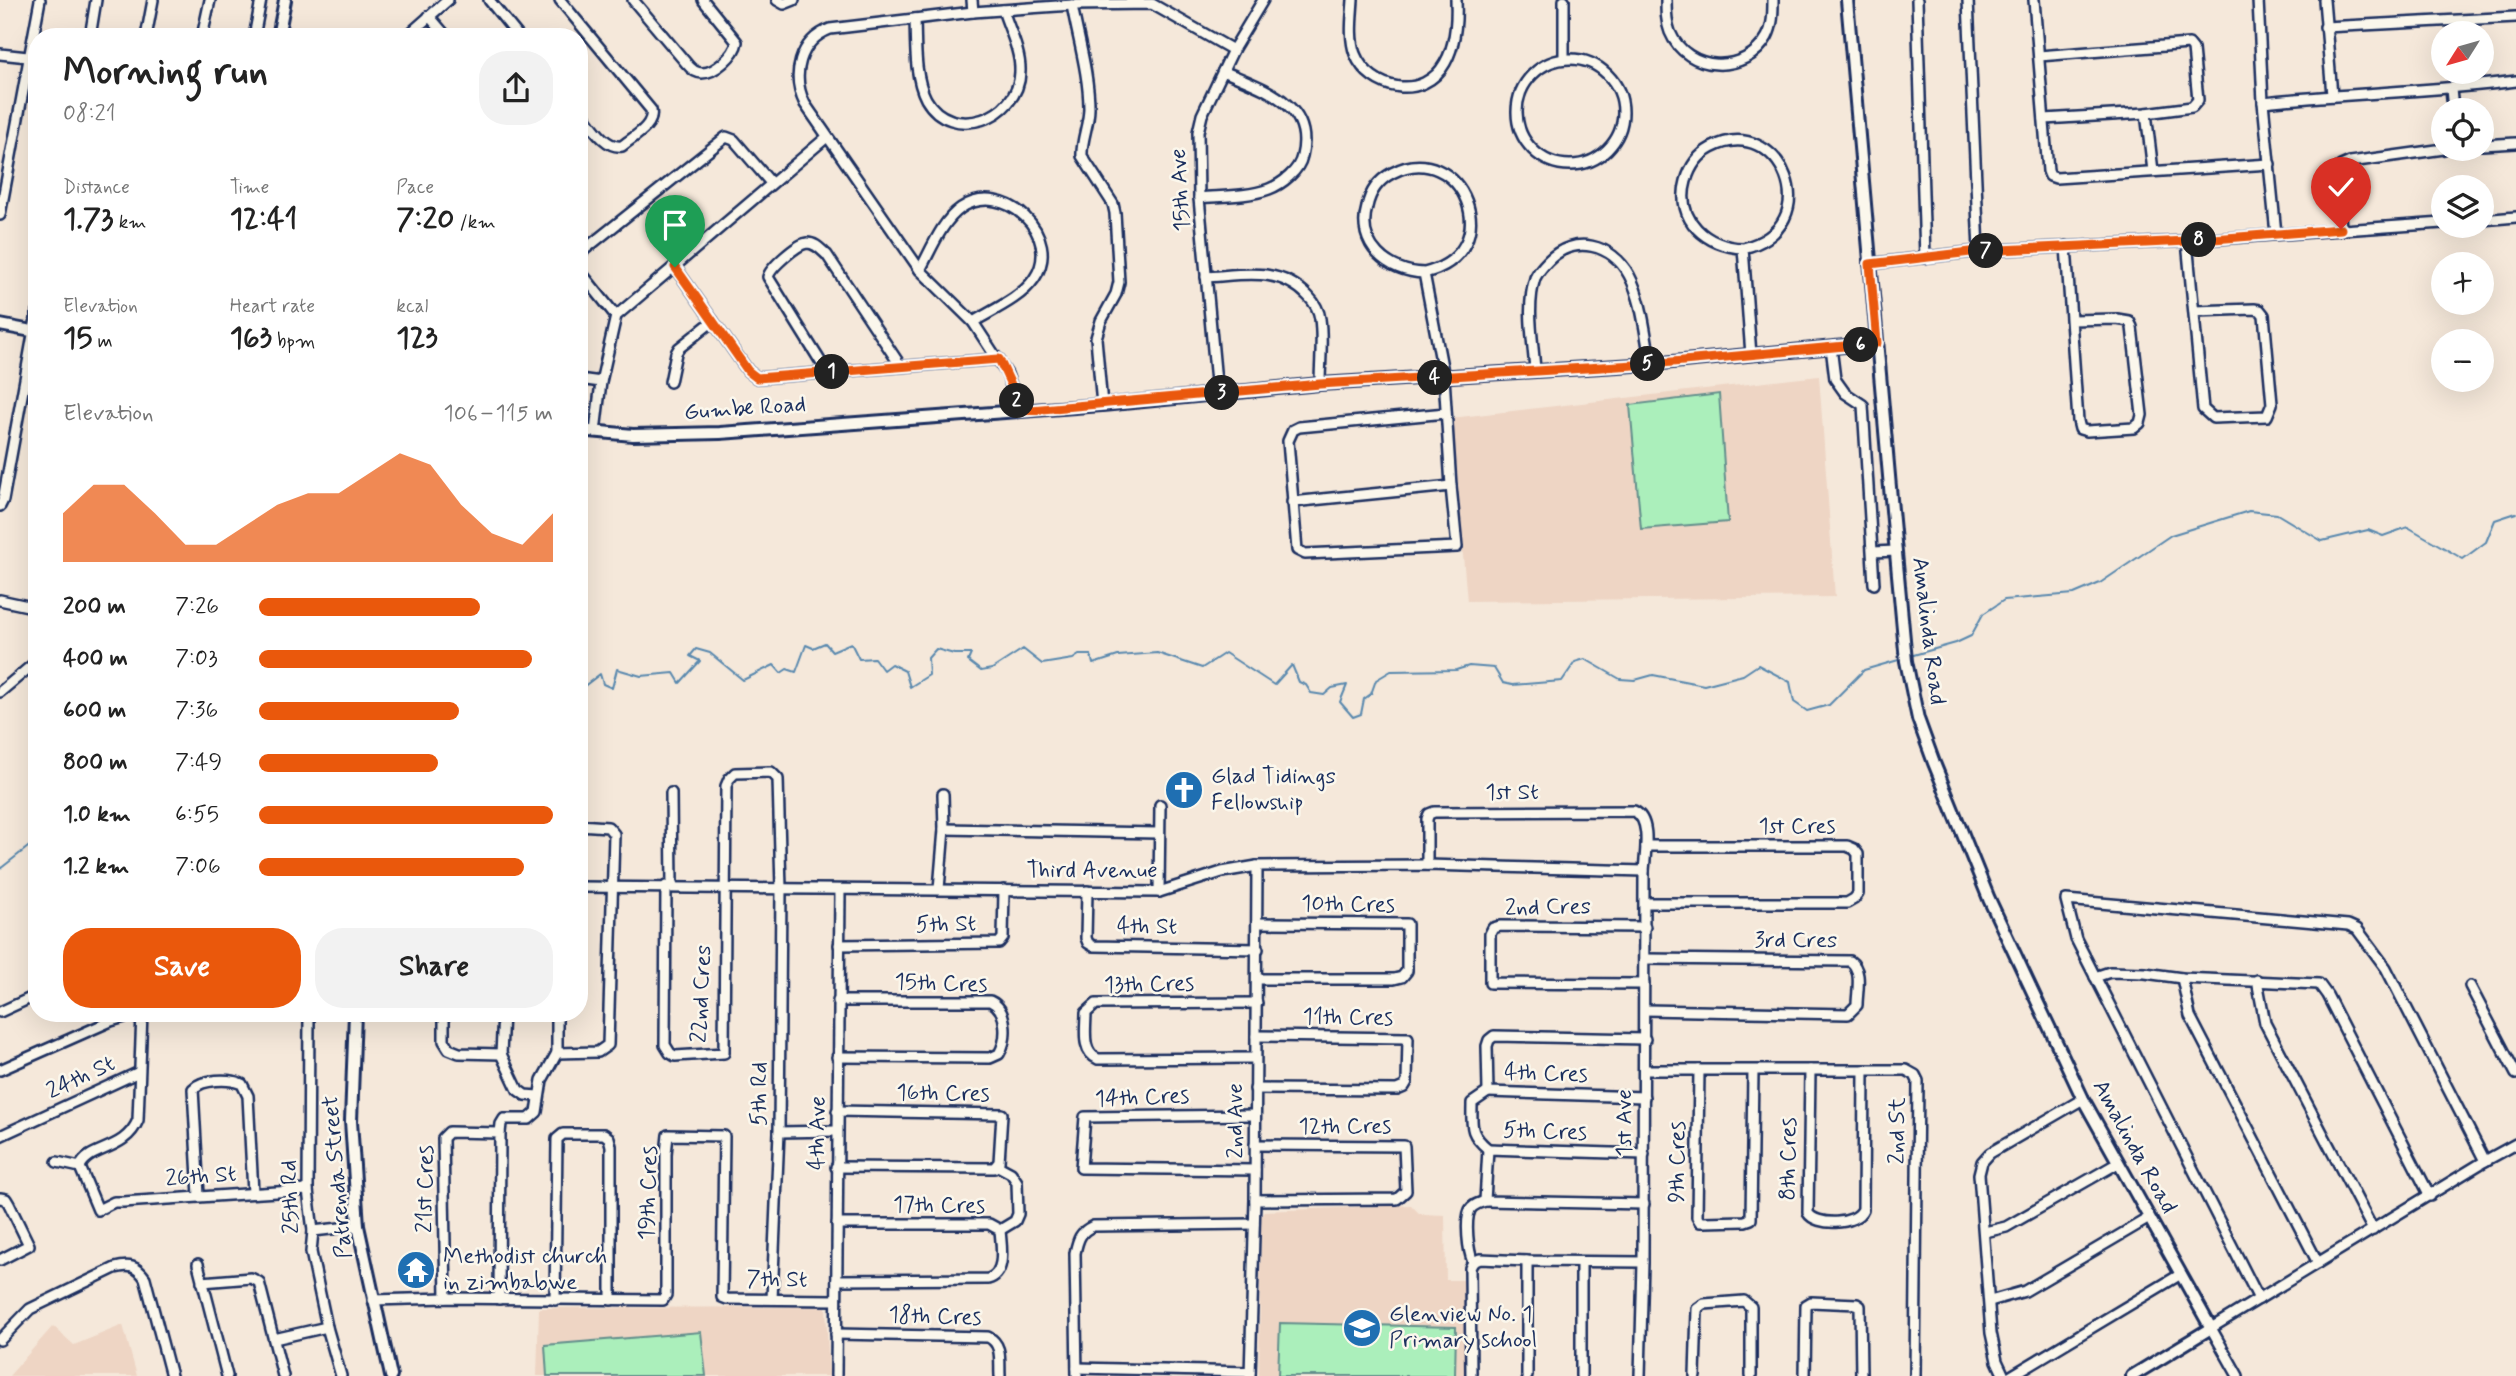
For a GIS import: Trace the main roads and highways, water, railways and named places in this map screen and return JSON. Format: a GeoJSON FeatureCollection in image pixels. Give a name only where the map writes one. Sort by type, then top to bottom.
{"type":"FeatureCollection","features":[{"type":"Feature","properties":{"kind":"waterway"},"geometry":{"type":"LineString","coordinates":[[1910,656],[1971,636],[1983,614],[2004,600],[2074,594],[2100,583],[2171,535],[2249,511],[2277,514],[2322,541],[2368,530],[2383,536],[2408,527],[2463,559],[2486,542],[2495,520],[2516,513]]}},
{"type":"Feature","properties":{"kind":"waterway"},"geometry":{"type":"LineString","coordinates":[[588,683],[600,674],[603,684],[612,688],[617,669],[641,676],[674,673],[680,683],[700,661],[690,656],[696,649],[710,653],[743,680],[774,665],[781,673],[787,669],[796,672],[806,645],[813,648],[825,643],[832,651],[851,643],[859,659],[874,658],[883,670],[891,664],[905,671],[910,687],[929,675],[928,658],[936,649],[954,654],[971,654],[968,661],[981,671],[992,669],[1023,649],[1042,664],[1073,659],[1079,655],[1091,655],[1093,664],[1118,656],[1157,653],[1202,668],[1225,653],[1274,685],[1292,665],[1299,682],[1306,685],[1311,693],[1324,695],[1332,688],[1347,685],[1340,702],[1353,717],[1361,714],[1364,699],[1371,694],[1376,680],[1391,671],[1456,670],[1469,666],[1494,668],[1503,683],[1512,685],[1562,681],[1575,662],[1585,659],[1620,679],[1635,680],[1653,675],[1704,685],[1743,675],[1758,665],[1790,682],[1794,702],[1807,711],[1829,705],[1864,670],[1902,659]]}},
{"type":"Feature","properties":{"kind":"waterway"},"geometry":{"type":"LineString","coordinates":[[0,869],[28,847]]}},
{"type":"Feature","properties":{"kind":"place","name":"Glad Tidings Fellowship"},"geometry":{"type":"Point","coordinates":[1184,790]}},
{"type":"Feature","properties":{"kind":"place","name":"Methodist church in zimbabwe"},"geometry":{"type":"Point","coordinates":[416,1270]}},
{"type":"Feature","properties":{"kind":"place","name":"Glenview No. 1 Primary school"},"geometry":{"type":"Point","coordinates":[1362,1328]}}]}
